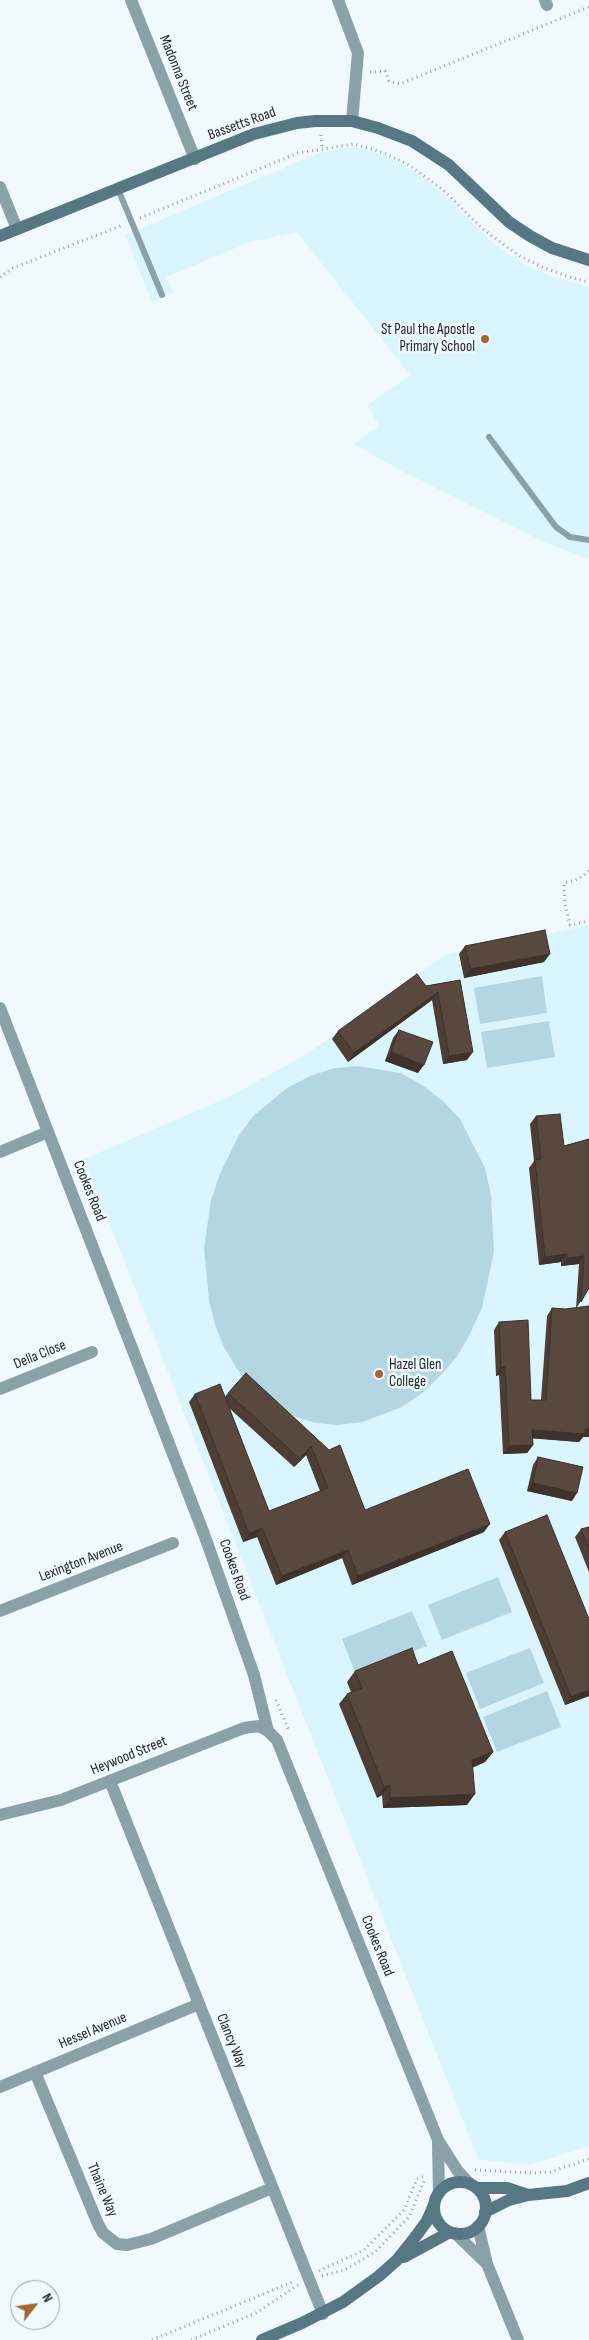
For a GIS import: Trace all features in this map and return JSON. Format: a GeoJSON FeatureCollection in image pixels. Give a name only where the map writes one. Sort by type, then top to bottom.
{"type":"FeatureCollection","features":[{"type":"Feature","properties":{"kind":"street","name":"Madonna Street"},"geometry":{"type":"LineString","coordinates":[[132,0],[195,158]]}},
{"type":"Feature","properties":{"kind":"street"},"geometry":{"type":"LineString","coordinates":[[338,0],[358,53],[358,71],[352,121]]}},
{"type":"Feature","properties":{"kind":"street","name":"Bassetts Road"},"geometry":{"type":"LineString","coordinates":[[0,236],[275,127],[315,120],[352,121],[378,128],[412,141],[449,165],[509,222],[552,248],[589,260]]}},
{"type":"Feature","properties":{"kind":"street"},"geometry":{"type":"LineString","coordinates":[[0,187],[17,230]]}},
{"type":"Feature","properties":{"kind":"street","name":"Cookes Road"},"geometry":{"type":"LineString","coordinates":[[0,1008],[204,1534],[254,1675],[268,1731],[277,1740],[438,2140],[457,2170],[473,2186]]}},
{"type":"Feature","properties":{"kind":"street"},"geometry":{"type":"LineString","coordinates":[[0,1152],[48,1132]]}},
{"type":"Feature","properties":{"kind":"street","name":"Della Close"},"geometry":{"type":"LineString","coordinates":[[0,1389],[92,1352]]}},
{"type":"Feature","properties":{"kind":"street","name":"Lexington Avenue"},"geometry":{"type":"LineString","coordinates":[[0,1611],[173,1543]]}},
{"type":"Feature","properties":{"kind":"street","name":"Heywood Street"},"geometry":{"type":"LineString","coordinates":[[0,1815],[36,1808],[244,1728],[258,1726],[268,1731]]}},
{"type":"Feature","properties":{"kind":"street","name":"Clancy Way"},"geometry":{"type":"LineString","coordinates":[[110,1781],[322,2314]]}},
{"type":"Feature","properties":{"kind":"street","name":"Hessel Avenue"},"geometry":{"type":"LineString","coordinates":[[0,2087],[199,2004]]}},
{"type":"Feature","properties":{"kind":"street","name":"Thaine Way"},"geometry":{"type":"LineString","coordinates":[[35,2072],[98,2224],[109,2240],[117,2244],[127,2245],[151,2239],[272,2188]]}},
{"type":"Feature","properties":{"kind":"street","name":"Cookes Road"},"geometry":{"type":"LineString","coordinates":[[436,2199],[439,2173],[438,2140]]}},
{"type":"Feature","properties":{"kind":"street"},"geometry":{"type":"LineString","coordinates":[[397,2260],[427,2221],[436,2199],[449,2184],[455,2182],[473,2186],[507,2188],[528,2195]]}},
{"type":"Feature","properties":{"kind":"street"},"geometry":{"type":"LineString","coordinates":[[485,2212],[499,2204],[528,2195],[559,2193],[589,2184]]}},
{"type":"Feature","properties":{"kind":"street"},"geometry":{"type":"LineString","coordinates":[[262,2340],[322,2314],[357,2293],[397,2260],[452,2232],[467,2232],[478,2226],[485,2212],[484,2199],[473,2186]]}},
{"type":"Feature","properties":{"kind":"street"},"geometry":{"type":"LineString","coordinates":[[436,2199],[438,2221],[487,2264]]}},
{"type":"Feature","properties":{"kind":"street"},"geometry":{"type":"LineString","coordinates":[[478,2226],[487,2264],[518,2340]]}},
{"type":"Feature","properties":{"kind":"lane"},"geometry":{"type":"LineString","coordinates":[[118,189],[162,295]]}},
{"type":"Feature","properties":{"kind":"lane"},"geometry":{"type":"LineString","coordinates":[[489,437],[556,527],[570,537],[589,540]]}},
{"type":"Feature","properties":{"kind":"path"},"geometry":{"type":"LineString","coordinates":[[358,71],[376,73],[385,71],[390,80],[400,84],[589,7]]}},
{"type":"Feature","properties":{"kind":"path"},"geometry":{"type":"LineString","coordinates":[[0,276],[13,268],[298,153],[354,144],[384,152],[409,165],[442,189],[484,230],[518,254],[542,267],[589,282]]}},
{"type":"Feature","properties":{"kind":"path"},"geometry":{"type":"LineString","coordinates":[[589,871],[578,879],[564,884],[565,904],[570,925],[589,921]]}},
{"type":"Feature","properties":{"kind":"path"},"geometry":{"type":"LineString","coordinates":[[457,2170],[466,2167],[473,2170],[531,2173],[564,2169],[589,2159]]}},
{"type":"Feature","properties":{"kind":"path"},"geometry":{"type":"LineString","coordinates":[[426,2176],[439,2173]]}},
{"type":"Feature","properties":{"kind":"shaded area","name":"St Paul the Apostle Primary School"},"geometry":{"type":"Polygon","coordinates":[[[354,147],[384,155],[418,174],[447,197],[491,242],[524,264],[553,277],[589,287],[589,560],[540,540],[400,470],[354,444],[380,425],[367,406],[410,375],[297,232],[250,242],[166,277],[174,293],[152,302],[125,235],[324,151],[354,147]]]}},
{"type":"Feature","properties":{"kind":"shaded area","name":"Hazel Glen College"},"geometry":{"type":"Polygon","coordinates":[[[589,925],[589,2146],[530,2165],[478,2159],[84,1159],[231,1096],[307,1054],[442,957],[451,953],[589,925]]]}},
{"type":"Feature","properties":{"kind":"shaded area"},"geometry":{"type":"Polygon","coordinates":[[[542,976],[547,1013],[480,1024],[474,988],[542,976]]]}},
{"type":"Feature","properties":{"kind":"shaded area"},"geometry":{"type":"Polygon","coordinates":[[[549,1021],[555,1057],[487,1068],[481,1032],[549,1021]]]}},
{"type":"Feature","properties":{"kind":"shaded area"},"geometry":{"type":"Polygon","coordinates":[[[357,1066],[401,1073],[422,1085],[443,1101],[460,1119],[485,1168],[491,1195],[494,1252],[482,1308],[456,1358],[438,1378],[420,1395],[402,1407],[362,1422],[338,1425],[316,1423],[293,1416],[250,1386],[237,1369],[224,1347],[215,1325],[209,1300],[204,1248],[211,1200],[219,1176],[238,1137],[253,1116],[287,1088],[310,1076],[335,1068],[357,1066]]]}},
{"type":"Feature","properties":{"kind":"shaded area"},"geometry":{"type":"Polygon","coordinates":[[[498,1577],[512,1612],[442,1640],[428,1605],[498,1577]]]}},
{"type":"Feature","properties":{"kind":"shaded area"},"geometry":{"type":"Polygon","coordinates":[[[412,1611],[427,1646],[356,1674],[342,1639],[412,1611]]]}},
{"type":"Feature","properties":{"kind":"shaded area"},"geometry":{"type":"Polygon","coordinates":[[[530,1648],[544,1683],[480,1709],[466,1673],[530,1648]]]}},
{"type":"Feature","properties":{"kind":"shaded area"},"geometry":{"type":"Polygon","coordinates":[[[547,1691],[561,1727],[497,1752],[483,1717],[547,1691]]]}},
{"type":"Feature","properties":{"kind":"building"},"geometry":{"type":"Polygon","coordinates":[[[545,930],[550,954],[470,969],[465,946],[545,930]]]}},
{"type":"Feature","properties":{"kind":"building"},"geometry":{"type":"Polygon","coordinates":[[[417,974],[426,986],[460,980],[473,1052],[449,1056],[438,992],[354,1053],[338,1031],[417,974]]]}},
{"type":"Feature","properties":{"kind":"building"},"geometry":{"type":"Polygon","coordinates":[[[399,1030],[433,1042],[424,1065],[391,1052],[399,1030]]]}},
{"type":"Feature","properties":{"kind":"building"},"geometry":{"type":"Polygon","coordinates":[[[560,1114],[564,1146],[589,1139],[589,1288],[581,1302],[584,1256],[567,1258],[567,1254],[545,1257],[535,1160],[541,1159],[536,1116],[560,1114]]]}},
{"type":"Feature","properties":{"kind":"building"},"geometry":{"type":"Polygon","coordinates":[[[589,1306],[589,1429],[585,1429],[585,1434],[532,1430],[533,1445],[509,1446],[505,1367],[501,1368],[499,1322],[528,1320],[531,1400],[546,1400],[552,1308],[565,1309],[589,1306]]]}},
{"type":"Feature","properties":{"kind":"building"},"geometry":{"type":"Polygon","coordinates":[[[246,1373],[329,1450],[340,1445],[365,1510],[468,1469],[490,1524],[358,1576],[348,1550],[282,1576],[262,1528],[249,1534],[195,1394],[220,1384],[269,1511],[328,1488],[311,1446],[300,1459],[228,1393],[246,1373]]]}},
{"type":"Feature","properties":{"kind":"building"},"geometry":{"type":"Polygon","coordinates":[[[538,1457],[583,1467],[577,1493],[533,1483],[538,1457]]]}},
{"type":"Feature","properties":{"kind":"building"},"geometry":{"type":"Polygon","coordinates":[[[547,1515],[589,1619],[589,1690],[571,1697],[505,1532],[547,1515]]]}},
{"type":"Feature","properties":{"kind":"building"},"geometry":{"type":"Polygon","coordinates":[[[589,1527],[589,1549],[581,1529],[589,1527]]]}},
{"type":"Feature","properties":{"kind":"building"},"geometry":{"type":"Polygon","coordinates":[[[412,1648],[418,1665],[452,1651],[493,1752],[472,1760],[475,1794],[390,1798],[390,1785],[384,1787],[347,1694],[362,1688],[355,1671],[412,1648]]]}},
{"type":"Feature","properties":{"kind":"place","name":"St Paul the Apostle Primary School"},"geometry":{"type":"Point","coordinates":[485,339]}},
{"type":"Feature","properties":{"kind":"place","name":"Hazel Glen College"},"geometry":{"type":"Point","coordinates":[379,1374]}}]}
